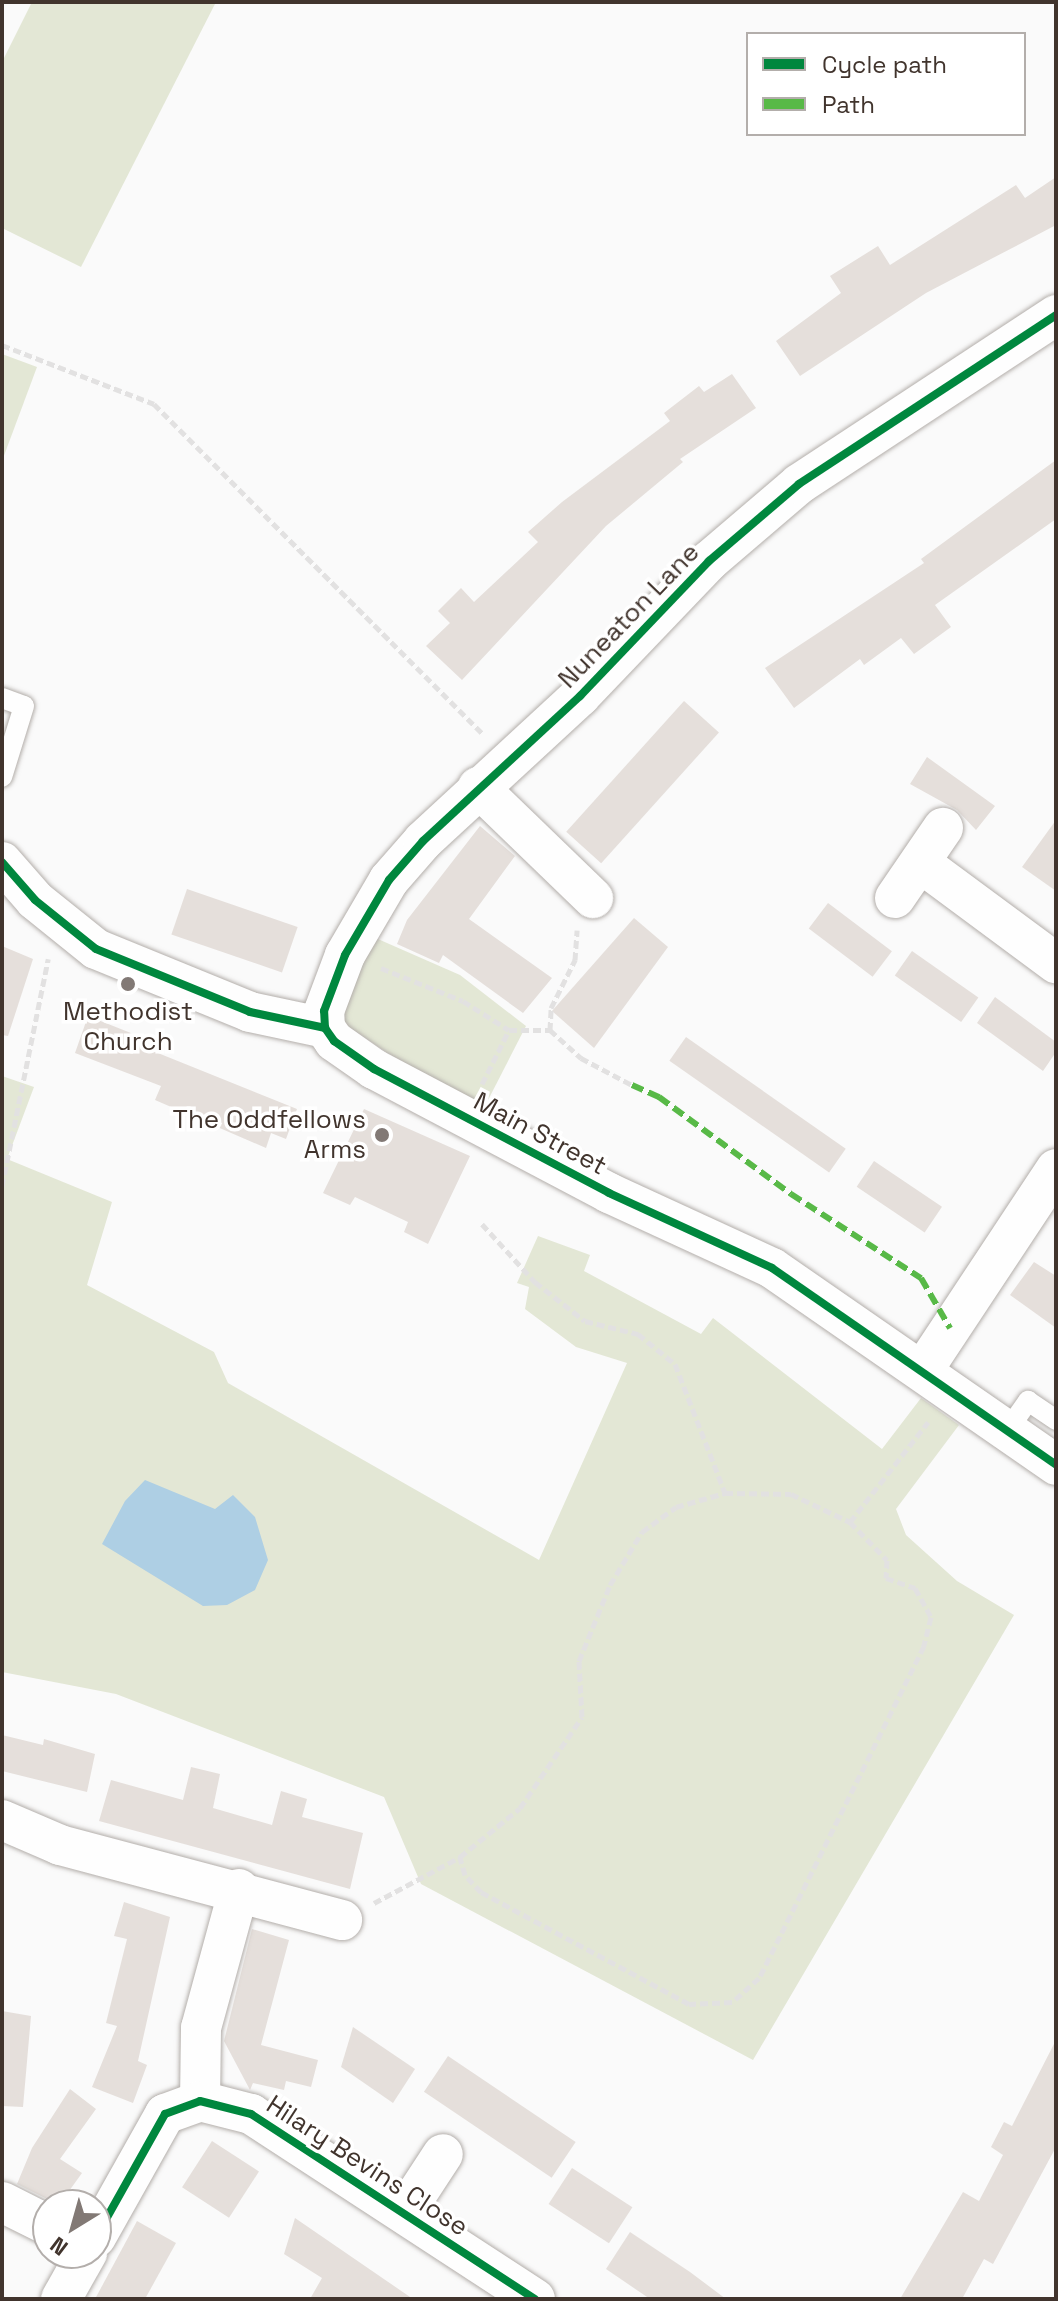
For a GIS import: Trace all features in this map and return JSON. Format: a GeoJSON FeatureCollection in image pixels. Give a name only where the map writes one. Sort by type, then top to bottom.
{"type":"FeatureCollection","features":[{"type":"Feature","properties":{"kind":"street","name":"Nuneaton Lane"},"geometry":{"type":"LineString","coordinates":[[325,1028],[324,1011],[345,955],[389,880],[478,787],[510,760],[746,526],[876,430],[1056,315]]}},
{"type":"Feature","properties":{"kind":"street"},"geometry":{"type":"LineString","coordinates":[[478,787],[593,898]]}},
{"type":"Feature","properties":{"kind":"street"},"geometry":{"type":"LineString","coordinates":[[895,898],[922,864],[943,828]]}},
{"type":"Feature","properties":{"kind":"street"},"geometry":{"type":"LineString","coordinates":[[2,862],[56,919],[96,949],[159,978],[250,1012],[325,1028]]}},
{"type":"Feature","properties":{"kind":"street"},"geometry":{"type":"LineString","coordinates":[[922,864],[1056,963]]}},
{"type":"Feature","properties":{"kind":"street","name":"Main Street"},"geometry":{"type":"LineString","coordinates":[[325,1028],[334,1041],[368,1066],[609,1193],[772,1268],[1056,1465]]}},
{"type":"Feature","properties":{"kind":"street"},"geometry":{"type":"LineString","coordinates":[[938,1381],[1056,1169]]}},
{"type":"Feature","properties":{"kind":"street"},"geometry":{"type":"LineString","coordinates":[[2,1820],[60,1845],[239,1889],[342,1920]]}},
{"type":"Feature","properties":{"kind":"street"},"geometry":{"type":"LineString","coordinates":[[112,2208],[165,2114],[200,2101],[201,2028],[239,1889]]}},
{"type":"Feature","properties":{"kind":"street","name":"Hilary Bevins Close"},"geometry":{"type":"LineString","coordinates":[[200,2101],[251,2114],[535,2299]]}},
{"type":"Feature","properties":{"kind":"street","name":"Hilary Bevins Close"},"geometry":{"type":"LineString","coordinates":[[405,2212],[443,2154]]}},
{"type":"Feature","properties":{"kind":"street"},"geometry":{"type":"LineString","coordinates":[[2,2202],[32,2217]]}},
{"type":"Feature","properties":{"kind":"street"},"geometry":{"type":"LineString","coordinates":[[61,2299],[78,2269]]}},
{"type":"Feature","properties":{"kind":"lane"},"geometry":{"type":"LineString","coordinates":[[2,698],[24,706],[2,777]]}},
{"type":"Feature","properties":{"kind":"lane"},"geometry":{"type":"LineString","coordinates":[[1007,1431],[1028,1401],[1056,1420]]}},
{"type":"Feature","properties":{"kind":"path"},"geometry":{"type":"LineString","coordinates":[[2,345],[154,404],[510,760]]}},
{"type":"Feature","properties":{"kind":"path"},"geometry":{"type":"LineString","coordinates":[[550,1030],[551,1008],[575,960],[576,925],[593,898]]}},
{"type":"Feature","properties":{"kind":"path"},"geometry":{"type":"LineString","coordinates":[[2,1186],[56,919]]}},
{"type":"Feature","properties":{"kind":"path"},"geometry":{"type":"LineString","coordinates":[[345,955],[463,1001],[509,1030],[550,1030],[581,1058],[632,1085]]}},
{"type":"Feature","properties":{"kind":"path"},"geometry":{"type":"LineString","coordinates":[[466,1117],[509,1030]]}},
{"type":"Feature","properties":{"kind":"path"},"geometry":{"type":"LineString","coordinates":[[482,1224],[535,1282],[585,1321],[638,1334],[675,1364],[725,1493]]}},
{"type":"Feature","properties":{"kind":"path"},"geometry":{"type":"LineString","coordinates":[[850,1522],[938,1381]]}},
{"type":"Feature","properties":{"kind":"path"},"geometry":{"type":"LineString","coordinates":[[342,1920],[460,1857],[520,1808],[582,1717],[579,1661],[610,1585],[642,1532],[676,1507],[725,1493],[791,1494],[850,1522],[887,1560],[886,1578],[915,1588],[931,1617],[924,1646],[759,1978],[732,2002],[689,2004],[481,1892],[465,1875],[460,1857]]}},
{"type":"Feature","properties":{"kind":"green space"},"geometry":{"type":"Polygon","coordinates":[[[32,2],[216,2],[81,267],[2,228],[2,62],[32,2]]]}},
{"type":"Feature","properties":{"kind":"green space"},"geometry":{"type":"Polygon","coordinates":[[[2,354],[37,367],[2,461],[2,354]]]}},
{"type":"Feature","properties":{"kind":"green space"},"geometry":{"type":"Polygon","coordinates":[[[371,936],[460,975],[526,1026],[485,1106],[419,1074],[343,1023],[341,1009],[371,936]]]}},
{"type":"Feature","properties":{"kind":"green space"},"geometry":{"type":"Polygon","coordinates":[[[2,1076],[34,1087],[7,1159],[112,1202],[87,1285],[214,1352],[228,1383],[539,1560],[627,1363],[576,1347],[525,1309],[529,1287],[517,1283],[538,1236],[590,1255],[584,1271],[701,1334],[713,1318],[882,1449],[921,1398],[959,1425],[896,1509],[906,1535],[957,1581],[1014,1615],[753,2060],[421,1884],[384,1797],[116,1694],[2,1672],[2,1076]]]}},
{"type":"Feature","properties":{"kind":"water"},"geometry":{"type":"Polygon","coordinates":[[[145,1480],[215,1509],[233,1495],[255,1517],[268,1560],[255,1590],[227,1605],[203,1606],[102,1544],[125,1501],[145,1480]]]}},
{"type":"Feature","properties":{"kind":"building"},"geometry":{"type":"Polygon","coordinates":[[[1056,177],[1056,225],[926,293],[800,376],[776,341],[841,293],[830,276],[878,246],[890,265],[1016,185],[1025,198],[1056,177]]]}},
{"type":"Feature","properties":{"kind":"building"},"geometry":{"type":"Polygon","coordinates":[[[732,374],[756,408],[680,459],[683,462],[606,526],[462,680],[426,646],[450,623],[438,611],[461,588],[474,602],[538,542],[528,532],[562,502],[670,421],[664,413],[699,386],[704,392],[732,374]]]}},
{"type":"Feature","properties":{"kind":"building"},"geometry":{"type":"Polygon","coordinates":[[[1056,460],[1056,519],[935,605],[951,627],[914,654],[901,638],[864,665],[860,659],[794,708],[765,668],[924,563],[921,559],[1056,460]]]}},
{"type":"Feature","properties":{"kind":"building"},"geometry":{"type":"Polygon","coordinates":[[[684,701],[719,732],[601,863],[566,832],[684,701]]]}},
{"type":"Feature","properties":{"kind":"building"},"geometry":{"type":"Polygon","coordinates":[[[927,757],[995,806],[976,830],[957,810],[910,784],[927,757]]]}},
{"type":"Feature","properties":{"kind":"building"},"geometry":{"type":"Polygon","coordinates":[[[1056,820],[1056,891],[1022,867],[1056,820]]]}},
{"type":"Feature","properties":{"kind":"building"},"geometry":{"type":"Polygon","coordinates":[[[480,826],[515,856],[469,919],[552,978],[523,1013],[443,955],[439,963],[397,944],[407,920],[480,826]]]}},
{"type":"Feature","properties":{"kind":"building"},"geometry":{"type":"Polygon","coordinates":[[[187,889],[298,927],[282,972],[171,934],[187,889]]]}},
{"type":"Feature","properties":{"kind":"building"},"geometry":{"type":"Polygon","coordinates":[[[828,903],[892,951],[873,977],[809,929],[828,903]]]}},
{"type":"Feature","properties":{"kind":"building"},"geometry":{"type":"Polygon","coordinates":[[[634,918],[668,947],[594,1048],[552,1011],[634,918]]]}},
{"type":"Feature","properties":{"kind":"building"},"geometry":{"type":"Polygon","coordinates":[[[2,946],[33,959],[8,1036],[2,1035],[2,946]]]}},
{"type":"Feature","properties":{"kind":"building"},"geometry":{"type":"Polygon","coordinates":[[[912,951],[978,997],[961,1022],[895,976],[912,951]]]}},
{"type":"Feature","properties":{"kind":"building"},"geometry":{"type":"Polygon","coordinates":[[[995,997],[1056,1042],[1056,1052],[1043,1071],[977,1023],[995,997]]]}},
{"type":"Feature","properties":{"kind":"building"},"geometry":{"type":"Polygon","coordinates":[[[88,1016],[146,1039],[143,1047],[297,1109],[286,1139],[271,1133],[266,1148],[155,1100],[161,1086],[75,1053],[88,1016]]]}},
{"type":"Feature","properties":{"kind":"building"},"geometry":{"type":"Polygon","coordinates":[[[686,1037],[846,1149],[829,1173],[669,1061],[686,1037]]]}},
{"type":"Feature","properties":{"kind":"building"},"geometry":{"type":"Polygon","coordinates":[[[364,1109],[470,1156],[428,1244],[404,1232],[408,1222],[355,1197],[350,1205],[323,1193],[364,1109]]]}},
{"type":"Feature","properties":{"kind":"building"},"geometry":{"type":"Polygon","coordinates":[[[874,1161],[942,1207],[925,1233],[857,1187],[874,1161]]]}},
{"type":"Feature","properties":{"kind":"building"},"geometry":{"type":"Polygon","coordinates":[[[1034,1262],[1056,1276],[1056,1328],[1010,1295],[1034,1262]]]}},
{"type":"Feature","properties":{"kind":"building"},"geometry":{"type":"Polygon","coordinates":[[[2,1735],[43,1745],[44,1739],[95,1754],[87,1792],[2,1771],[2,1735]]]}},
{"type":"Feature","properties":{"kind":"building"},"geometry":{"type":"Polygon","coordinates":[[[191,1767],[220,1774],[213,1808],[272,1825],[281,1791],[307,1799],[302,1817],[363,1833],[350,1889],[99,1821],[111,1780],[183,1800],[191,1767]]]}},
{"type":"Feature","properties":{"kind":"building"},"geometry":{"type":"Polygon","coordinates":[[[124,1902],[170,1917],[138,2061],[147,2065],[133,2103],[92,2087],[117,2026],[106,2023],[127,1939],[114,1936],[124,1902]]]}},
{"type":"Feature","properties":{"kind":"building"},"geometry":{"type":"Polygon","coordinates":[[[252,1929],[289,1940],[261,2045],[318,2060],[311,2087],[286,2081],[284,2090],[253,2083],[250,2090],[224,2041],[252,1929]]]}},
{"type":"Feature","properties":{"kind":"building"},"geometry":{"type":"Polygon","coordinates":[[[2,2011],[31,2016],[23,2107],[2,2106],[2,2011]]]}},
{"type":"Feature","properties":{"kind":"building"},"geometry":{"type":"Polygon","coordinates":[[[353,2027],[415,2069],[393,2103],[341,2067],[353,2027]]]}},
{"type":"Feature","properties":{"kind":"building"},"geometry":{"type":"Polygon","coordinates":[[[1056,2040],[1056,2147],[993,2264],[984,2259],[962,2299],[900,2299],[963,2192],[979,2201],[1003,2155],[991,2147],[1004,2122],[1012,2126],[1056,2040]]]}},
{"type":"Feature","properties":{"kind":"building"},"geometry":{"type":"Polygon","coordinates":[[[448,2056],[576,2142],[552,2178],[424,2092],[448,2056]]]}},
{"type":"Feature","properties":{"kind":"building"},"geometry":{"type":"Polygon","coordinates":[[[70,2089],[96,2109],[60,2159],[82,2173],[70,2189],[32,2189],[32,2192],[17,2184],[32,2148],[70,2089]]]}},
{"type":"Feature","properties":{"kind":"building"},"geometry":{"type":"Polygon","coordinates":[[[212,2141],[259,2171],[229,2218],[182,2187],[212,2141]]]}},
{"type":"Feature","properties":{"kind":"building"},"geometry":{"type":"Polygon","coordinates":[[[572,2168],[632,2207],[609,2243],[549,2204],[572,2168]]]}},
{"type":"Feature","properties":{"kind":"building"},"geometry":{"type":"Polygon","coordinates":[[[295,2218],[413,2299],[310,2299],[322,2278],[284,2254],[295,2218]]]}},
{"type":"Feature","properties":{"kind":"building"},"geometry":{"type":"Polygon","coordinates":[[[137,2221],[176,2243],[145,2299],[95,2299],[137,2221]]]}},
{"type":"Feature","properties":{"kind":"building"},"geometry":{"type":"Polygon","coordinates":[[[630,2232],[726,2299],[650,2299],[606,2269],[630,2232]]]}},
{"type":"Feature","properties":{"kind":"marked path"},"geometry":{"type":"LineString","coordinates":[[632,1085],[659,1097],[791,1194],[921,1278],[950,1328]]}},
{"type":"Feature","properties":{"kind":"cycle path"},"geometry":{"type":"LineString","coordinates":[[325,1028],[324,1011],[345,955],[389,880],[423,841],[580,696],[709,561],[799,484],[1056,315]]}},
{"type":"Feature","properties":{"kind":"cycle path"},"geometry":{"type":"LineString","coordinates":[[2,862],[35,900],[96,949],[250,1012],[325,1028],[334,1041],[374,1069],[609,1193],[772,1268],[1056,1465]]}},
{"type":"Feature","properties":{"kind":"cycle path"},"geometry":{"type":"LineString","coordinates":[[112,2208],[165,2114],[200,2101],[251,2114],[535,2299]]}},
{"type":"Feature","properties":{"kind":"place","name":"Methodist Church"},"geometry":{"type":"Point","coordinates":[128,984]}},
{"type":"Feature","properties":{"kind":"place","name":"The Oddfellows Arms"},"geometry":{"type":"Point","coordinates":[382,1135]}}]}
